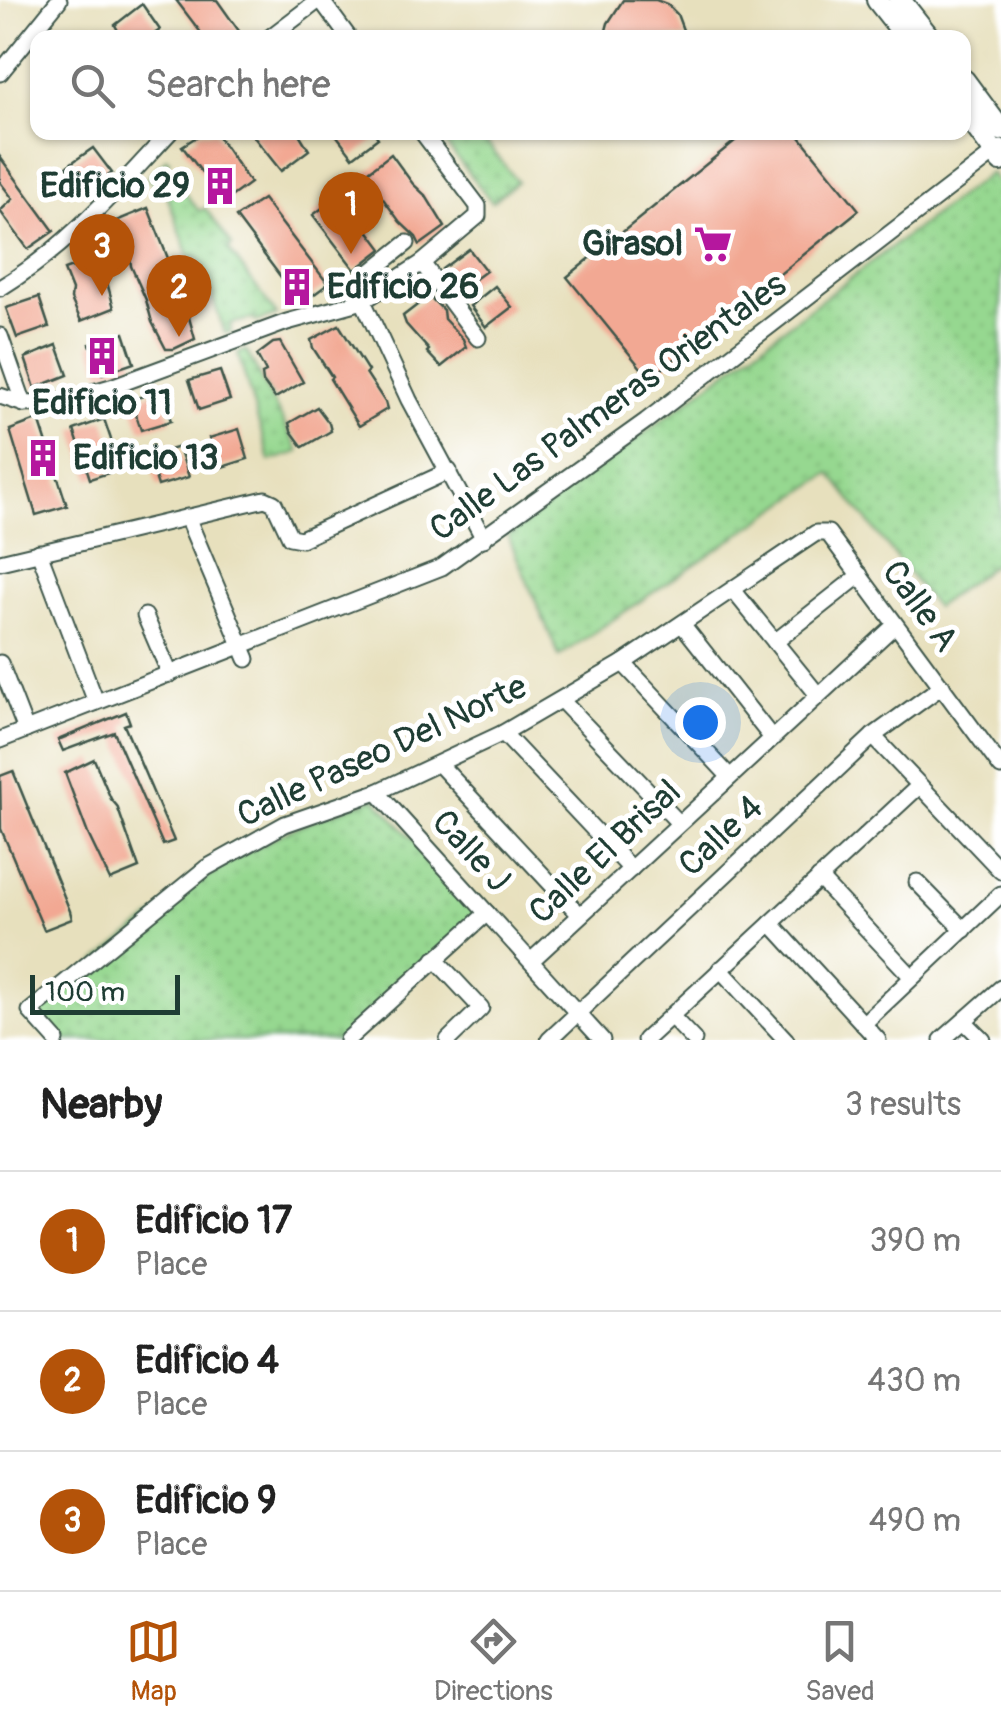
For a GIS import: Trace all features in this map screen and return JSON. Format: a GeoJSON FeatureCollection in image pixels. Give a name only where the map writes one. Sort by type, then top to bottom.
{"type":"FeatureCollection","features":[{"type":"Feature","properties":{"kind":"main road"},"geometry":{"type":"LineString","coordinates":[[876,0],[900,30]]}},
{"type":"Feature","properties":{"kind":"main road"},"geometry":{"type":"LineString","coordinates":[[900,0],[924,30]]}},
{"type":"Feature","properties":{"kind":"main road"},"geometry":{"type":"LineString","coordinates":[[971,89],[1001,130]]}},
{"type":"Feature","properties":{"kind":"main road"},"geometry":{"type":"LineString","coordinates":[[971,119],[999,154]]}},
{"type":"Feature","properties":{"kind":"street"},"geometry":{"type":"LineString","coordinates":[[33,30],[58,0]]}},
{"type":"Feature","properties":{"kind":"street"},"geometry":{"type":"LineString","coordinates":[[280,30],[320,0],[344,30]]}},
{"type":"Feature","properties":{"kind":"street"},"geometry":{"type":"LineString","coordinates":[[912,0],[935,30]]}},
{"type":"Feature","properties":{"kind":"street"},"geometry":{"type":"LineString","coordinates":[[0,72],[30,33]]}},
{"type":"Feature","properties":{"kind":"street"},"geometry":{"type":"LineString","coordinates":[[0,41],[15,51]]}},
{"type":"Feature","properties":{"kind":"street"},"geometry":{"type":"LineString","coordinates":[[971,76],[1001,116]]}},
{"type":"Feature","properties":{"kind":"street"},"geometry":{"type":"LineString","coordinates":[[0,288],[40,262],[90,220],[163,140]]}},
{"type":"Feature","properties":{"kind":"street"},"geometry":{"type":"LineString","coordinates":[[0,396],[24,404],[56,402],[362,300],[422,263],[478,216],[478,206],[428,140]]}},
{"type":"Feature","properties":{"kind":"street","name":"Calle Las Palmeras Orientales"},"geometry":{"type":"LineString","coordinates":[[0,740],[170,674],[245,653],[442,567],[662,410],[999,154]]}},
{"type":"Feature","properties":{"kind":"street"},"geometry":{"type":"LineString","coordinates":[[352,286],[407,244]]}},
{"type":"Feature","properties":{"kind":"street"},"geometry":{"type":"LineString","coordinates":[[422,263],[478,338]]}},
{"type":"Feature","properties":{"kind":"street"},"geometry":{"type":"LineString","coordinates":[[362,300],[409,400],[484,539]]}},
{"type":"Feature","properties":{"kind":"street"},"geometry":{"type":"LineString","coordinates":[[0,336],[24,404]]}},
{"type":"Feature","properties":{"kind":"street"},"geometry":{"type":"LineString","coordinates":[[0,562],[264,499],[274,504],[294,540],[450,470]]}},
{"type":"Feature","properties":{"kind":"street"},"geometry":{"type":"LineString","coordinates":[[187,517],[245,653]]}},
{"type":"Feature","properties":{"kind":"street","name":"Calle A"},"geometry":{"type":"LineString","coordinates":[[823,532],[828,533],[860,575],[1001,767]]}},
{"type":"Feature","properties":{"kind":"street","name":"Calle Paseo Del Norte"},"geometry":{"type":"LineString","coordinates":[[56,1040],[30,1011],[206,868],[285,824],[376,792],[503,734],[623,663],[823,532]]}},
{"type":"Feature","properties":{"kind":"street"},"geometry":{"type":"LineString","coordinates":[[39,552],[96,702]]}},
{"type":"Feature","properties":{"kind":"street"},"geometry":{"type":"LineString","coordinates":[[774,642],[860,575]]}},
{"type":"Feature","properties":{"kind":"street"},"geometry":{"type":"LineString","coordinates":[[734,590],[818,694]]}},
{"type":"Feature","properties":{"kind":"street"},"geometry":{"type":"LineString","coordinates":[[145,616],[170,674]]}},
{"type":"Feature","properties":{"kind":"street"},"geometry":{"type":"LineString","coordinates":[[682,624],[772,738]]}},
{"type":"Feature","properties":{"kind":"street","name":"Calle El Brisal"},"geometry":{"type":"LineString","coordinates":[[532,960],[895,625]]}},
{"type":"Feature","properties":{"kind":"street"},"geometry":{"type":"LineString","coordinates":[[0,662],[26,730]]}},
{"type":"Feature","properties":{"kind":"street"},"geometry":{"type":"LineString","coordinates":[[623,663],[730,777]]}},
{"type":"Feature","properties":{"kind":"street","name":"Calle 4"},"geometry":{"type":"LineString","coordinates":[[549,1040],[873,736],[942,686]]}},
{"type":"Feature","properties":{"kind":"street","name":"Calle 4"},"geometry":{"type":"LineString","coordinates":[[562,700],[679,824]]}},
{"type":"Feature","properties":{"kind":"street"},"geometry":{"type":"LineString","coordinates":[[503,734],[631,869]]}},
{"type":"Feature","properties":{"kind":"street"},"geometry":{"type":"LineString","coordinates":[[873,736],[1001,870]]}},
{"type":"Feature","properties":{"kind":"street"},"geometry":{"type":"LineString","coordinates":[[440,765],[580,915]]}},
{"type":"Feature","properties":{"kind":"street"},"geometry":{"type":"LineString","coordinates":[[645,1040],[920,786]]}},
{"type":"Feature","properties":{"kind":"street","name":"Calle J"},"geometry":{"type":"LineString","coordinates":[[376,792],[602,1040]]}},
{"type":"Feature","properties":{"kind":"street"},"geometry":{"type":"LineString","coordinates":[[819,878],[912,977]]}},
{"type":"Feature","properties":{"kind":"street"},"geometry":{"type":"LineString","coordinates":[[918,882],[964,930]]}},
{"type":"Feature","properties":{"kind":"street"},"geometry":{"type":"LineString","coordinates":[[863,1024],[1001,894]]}},
{"type":"Feature","properties":{"kind":"street"},"geometry":{"type":"LineString","coordinates":[[347,1040],[487,913]]}},
{"type":"Feature","properties":{"kind":"street"},"geometry":{"type":"LineString","coordinates":[[771,923],[878,1040]]}},
{"type":"Feature","properties":{"kind":"street"},"geometry":{"type":"LineString","coordinates":[[436,958],[481,1008],[448,1040]]}},
{"type":"Feature","properties":{"kind":"street"},"geometry":{"type":"LineString","coordinates":[[720,969],[786,1040]]}},
{"type":"Feature","properties":{"kind":"street"},"geometry":{"type":"LineString","coordinates":[[942,1040],[1001,988]]}},
{"type":"Feature","properties":{"kind":"street"},"geometry":{"type":"LineString","coordinates":[[671,1016],[694,1040]]}},
{"type":"Feature","properties":{"kind":"street"},"geometry":{"type":"LineString","coordinates":[[964,1020],[983,1040]]}},
{"type":"Feature","properties":{"kind":"green space"},"geometry":{"type":"Polygon","coordinates":[[[443,140],[485,140],[517,181],[492,202],[443,140]]]}},
{"type":"Feature","properties":{"kind":"green space"},"geometry":{"type":"Polygon","coordinates":[[[167,158],[170,161],[165,167],[199,211],[205,208],[232,245],[228,249],[277,315],[230,324],[231,332],[225,333],[198,257],[190,259],[167,195],[147,178],[167,158]]]}},
{"type":"Feature","properties":{"kind":"green space"},"geometry":{"type":"Polygon","coordinates":[[[990,173],[1001,188],[1001,559],[935,607],[830,473],[559,656],[508,536],[990,173]]]}},
{"type":"Feature","properties":{"kind":"green space"},"geometry":{"type":"Polygon","coordinates":[[[246,350],[299,452],[270,461],[238,354],[246,350]]]}},
{"type":"Feature","properties":{"kind":"green space"},"geometry":{"type":"Polygon","coordinates":[[[375,798],[480,913],[340,1040],[63,1040],[35,1010],[173,901],[231,862],[288,831],[375,798]]]}},
{"type":"Feature","properties":{"kind":"building"},"geometry":{"type":"Polygon","coordinates":[[[176,0],[217,0],[238,30],[199,30],[176,0]]]}},
{"type":"Feature","properties":{"kind":"building"},"geometry":{"type":"Polygon","coordinates":[[[623,0],[656,0],[677,14],[683,30],[606,30],[623,0]]]}},
{"type":"Feature","properties":{"kind":"building"},"geometry":{"type":"Polygon","coordinates":[[[142,4],[160,30],[118,30],[115,25],[142,4]]]}},
{"type":"Feature","properties":{"kind":"building"},"geometry":{"type":"Polygon","coordinates":[[[192,140],[220,140],[250,183],[224,202],[182,146],[192,140]]]}},
{"type":"Feature","properties":{"kind":"building"},"geometry":{"type":"Polygon","coordinates":[[[256,140],[303,140],[309,150],[281,171],[256,140]]]}},
{"type":"Feature","properties":{"kind":"building"},"geometry":{"type":"Polygon","coordinates":[[[340,140],[375,140],[353,157],[340,140]]]}},
{"type":"Feature","properties":{"kind":"building","name":"Girasol"},"geometry":{"type":"Polygon","coordinates":[[[736,140],[802,140],[859,210],[650,379],[567,277],[736,140]]]}},
{"type":"Feature","properties":{"kind":"building"},"geometry":{"type":"Polygon","coordinates":[[[93,148],[112,173],[86,191],[67,166],[93,148]]]}},
{"type":"Feature","properties":{"kind":"building"},"geometry":{"type":"Polygon","coordinates":[[[391,154],[426,196],[445,227],[420,245],[365,174],[391,154]]]}},
{"type":"Feature","properties":{"kind":"building"},"geometry":{"type":"Polygon","coordinates":[[[0,157],[54,231],[28,249],[0,211],[13,199],[0,182],[0,157]]]}},
{"type":"Feature","properties":{"kind":"building"},"geometry":{"type":"Polygon","coordinates":[[[341,194],[382,249],[355,270],[313,215],[341,194]]]}},
{"type":"Feature","properties":{"kind":"building"},"geometry":{"type":"Polygon","coordinates":[[[263,199],[328,284],[301,304],[236,217],[263,199]]]}},
{"type":"Feature","properties":{"kind":"building"},"geometry":{"type":"Polygon","coordinates":[[[148,208],[183,296],[195,339],[174,349],[166,349],[152,322],[117,229],[116,221],[148,208]]]}},
{"type":"Feature","properties":{"kind":"building"},"geometry":{"type":"Polygon","coordinates":[[[469,249],[486,271],[459,291],[442,269],[469,249]]]}},
{"type":"Feature","properties":{"kind":"building"},"geometry":{"type":"Polygon","coordinates":[[[94,259],[114,308],[81,321],[64,270],[94,259]]]}},
{"type":"Feature","properties":{"kind":"building"},"geometry":{"type":"Polygon","coordinates":[[[495,286],[512,307],[486,327],[470,306],[495,286]]]}},
{"type":"Feature","properties":{"kind":"building"},"geometry":{"type":"Polygon","coordinates":[[[429,296],[443,310],[444,319],[466,347],[441,367],[403,316],[429,296]]]}},
{"type":"Feature","properties":{"kind":"building"},"geometry":{"type":"Polygon","coordinates":[[[39,297],[49,327],[17,338],[6,308],[39,297]]]}},
{"type":"Feature","properties":{"kind":"building"},"geometry":{"type":"Polygon","coordinates":[[[339,325],[387,409],[359,426],[311,340],[339,325]]]}},
{"type":"Feature","properties":{"kind":"building"},"geometry":{"type":"Polygon","coordinates":[[[124,333],[134,363],[102,374],[90,344],[124,333]]]}},
{"type":"Feature","properties":{"kind":"building"},"geometry":{"type":"Polygon","coordinates":[[[280,342],[303,382],[275,398],[263,382],[262,374],[266,372],[257,355],[280,342]]]}},
{"type":"Feature","properties":{"kind":"building"},"geometry":{"type":"Polygon","coordinates":[[[57,345],[68,375],[35,388],[25,358],[57,345]]]}},
{"type":"Feature","properties":{"kind":"building"},"geometry":{"type":"Polygon","coordinates":[[[220,371],[230,400],[199,410],[189,380],[220,371]]]}},
{"type":"Feature","properties":{"kind":"building"},"geometry":{"type":"Polygon","coordinates":[[[161,390],[171,421],[141,430],[131,400],[161,390]]]}},
{"type":"Feature","properties":{"kind":"building"},"geometry":{"type":"Polygon","coordinates":[[[317,407],[331,431],[303,447],[289,423],[317,407]]]}},
{"type":"Feature","properties":{"kind":"building"},"geometry":{"type":"Polygon","coordinates":[[[39,419],[67,506],[36,515],[10,430],[39,419]]]}},
{"type":"Feature","properties":{"kind":"building"},"geometry":{"type":"Polygon","coordinates":[[[104,419],[121,469],[90,479],[74,430],[104,419]]]}},
{"type":"Feature","properties":{"kind":"building"},"geometry":{"type":"Polygon","coordinates":[[[239,429],[248,459],[219,468],[209,438],[239,429]]]}},
{"type":"Feature","properties":{"kind":"building"},"geometry":{"type":"Polygon","coordinates":[[[179,447],[189,477],[158,486],[148,456],[179,447]]]}},
{"type":"Feature","properties":{"kind":"building"},"geometry":{"type":"Polygon","coordinates":[[[126,712],[130,723],[124,725],[174,841],[163,845],[114,732],[63,751],[58,740],[126,712]]]}},
{"type":"Feature","properties":{"kind":"building"},"geometry":{"type":"Polygon","coordinates":[[[94,759],[117,806],[139,868],[110,880],[65,773],[94,759]]]}},
{"type":"Feature","properties":{"kind":"building"},"geometry":{"type":"Polygon","coordinates":[[[13,771],[72,919],[44,930],[1,829],[0,776],[13,771]]]}},
{"type":"Feature","properties":{"kind":"place","name":"Edificio 29"},"geometry":{"type":"Point","coordinates":[220,186]}},
{"type":"Feature","properties":{"kind":"place","name":"Girasol"},"geometry":{"type":"Point","coordinates":[713,244]}},
{"type":"Feature","properties":{"kind":"place","name":"Edificio 17"},"geometry":{"type":"Point","coordinates":[351,254]}},
{"type":"Feature","properties":{"kind":"place","name":"Edificio 26"},"geometry":{"type":"Point","coordinates":[297,287]}},
{"type":"Feature","properties":{"kind":"place","name":"Edificio 9"},"geometry":{"type":"Point","coordinates":[102,296]}},
{"type":"Feature","properties":{"kind":"place","name":"Edificio 4"},"geometry":{"type":"Point","coordinates":[179,337]}},
{"type":"Feature","properties":{"kind":"place","name":"Edificio 11"},"geometry":{"type":"Point","coordinates":[102,356]}},
{"type":"Feature","properties":{"kind":"place","name":"Edificio 13"},"geometry":{"type":"Point","coordinates":[43,458]}}]}
